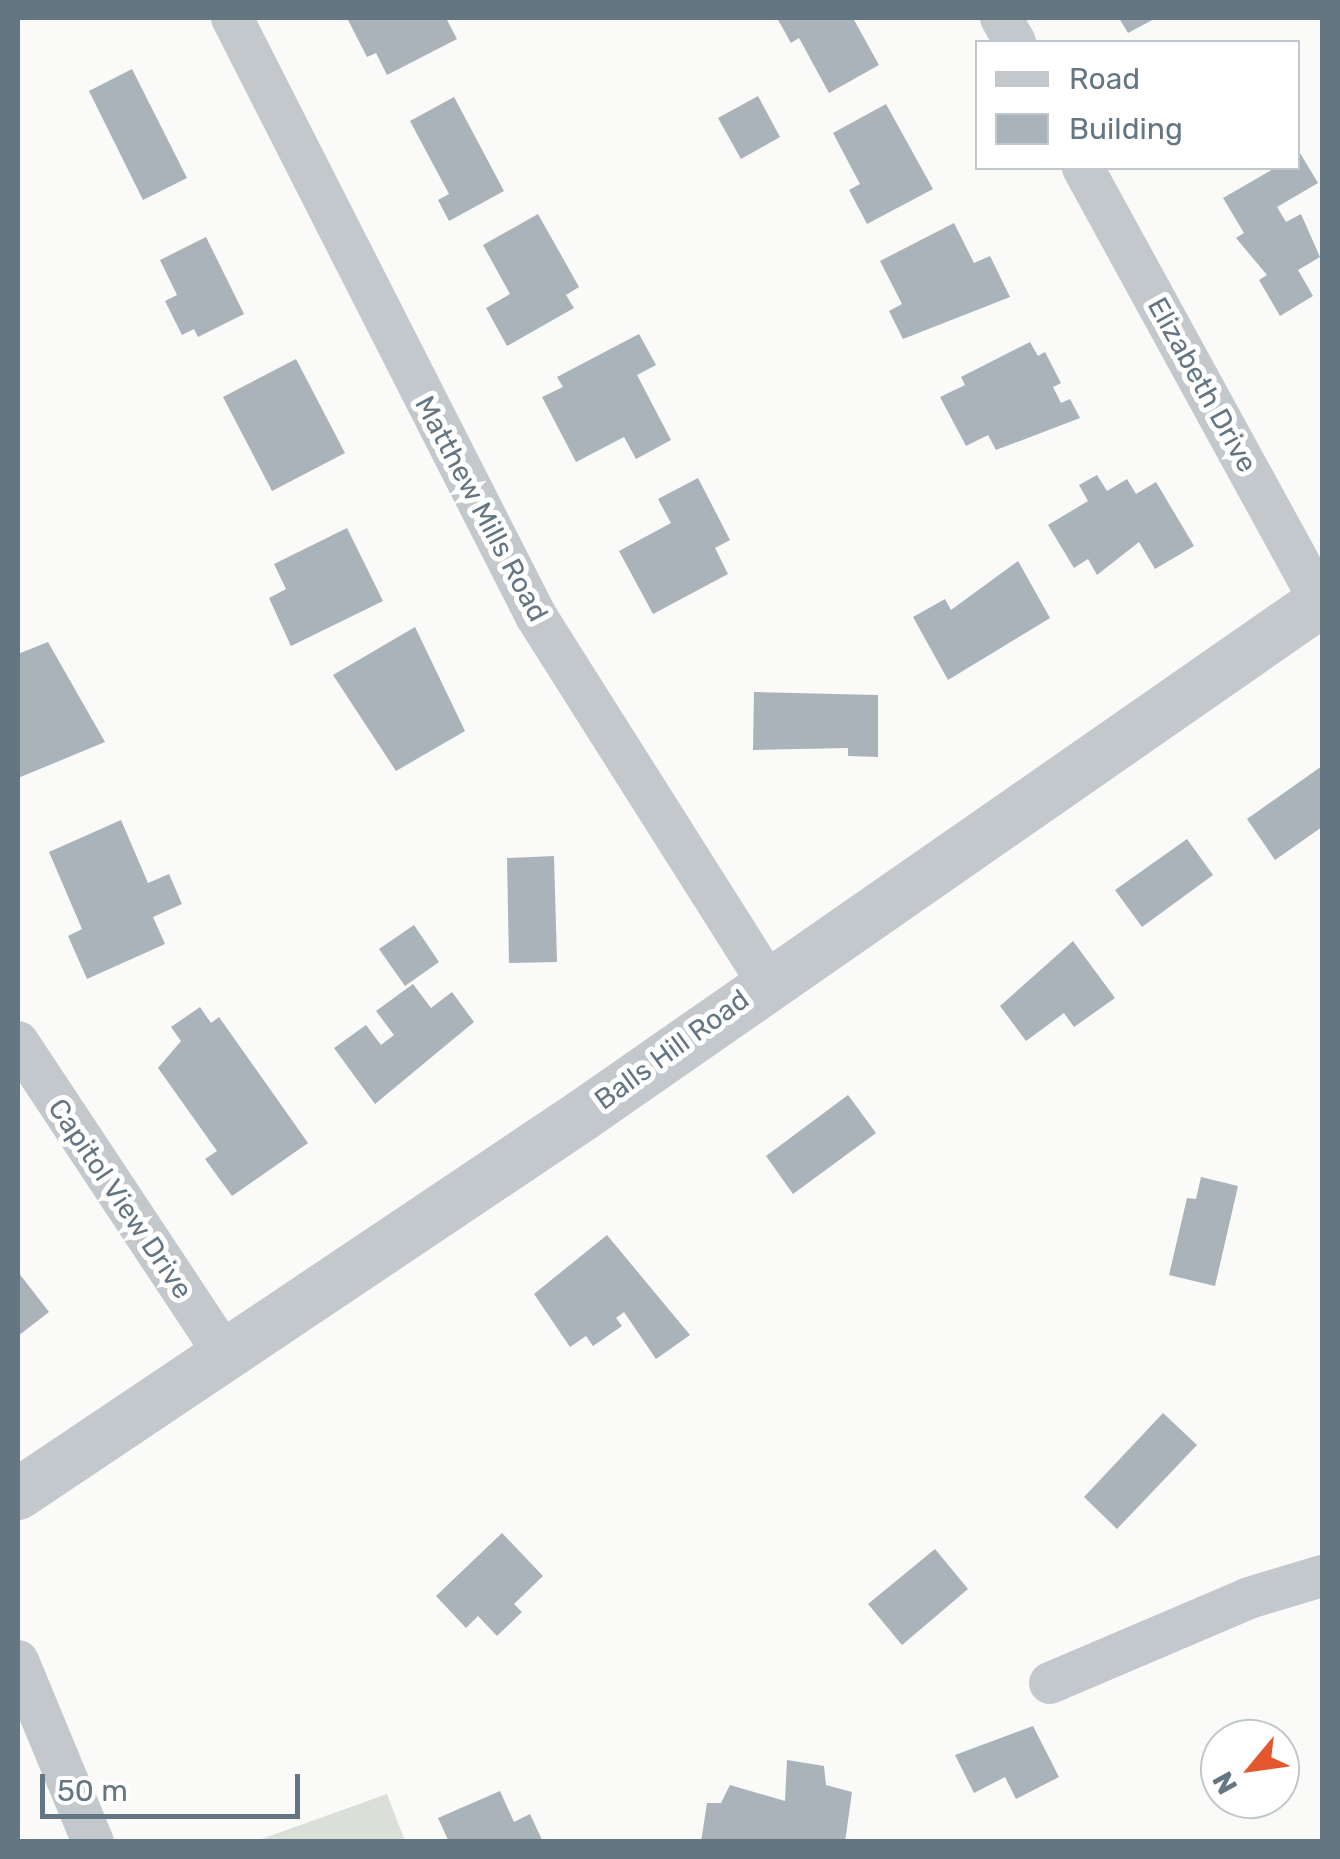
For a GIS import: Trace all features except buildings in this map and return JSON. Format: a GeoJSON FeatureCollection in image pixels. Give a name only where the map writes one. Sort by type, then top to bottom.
{"type":"FeatureCollection","features":[{"type":"Feature","properties":{"kind":"street","name":"Matthew Mills Road"},"geometry":{"type":"LineString","coordinates":[[232,18],[526,599],[766,981]]}},
{"type":"Feature","properties":{"kind":"street"},"geometry":{"type":"LineString","coordinates":[[1001,18],[1013,40]]}},
{"type":"Feature","properties":{"kind":"street","name":"Elizabeth Drive"},"geometry":{"type":"LineString","coordinates":[[1084,170],[1322,602]]}},
{"type":"Feature","properties":{"kind":"street","name":"Balls Hill Road"},"geometry":{"type":"LineString","coordinates":[[18,1494],[583,1115],[766,981],[1322,602]]}},
{"type":"Feature","properties":{"kind":"street","name":"Capitol View Drive"},"geometry":{"type":"LineString","coordinates":[[18,1042],[224,1354]]}},
{"type":"Feature","properties":{"kind":"street"},"geometry":{"type":"LineString","coordinates":[[1050,1683],[1249,1598],[1322,1576]]}},
{"type":"Feature","properties":{"kind":"street"},"geometry":{"type":"LineString","coordinates":[[18,1661],[93,1842]]}},
{"type":"Feature","properties":{"kind":"shaded area"},"geometry":{"type":"Polygon","coordinates":[[[387,1794],[405,1841],[256,1841],[387,1794]]]}}]}
